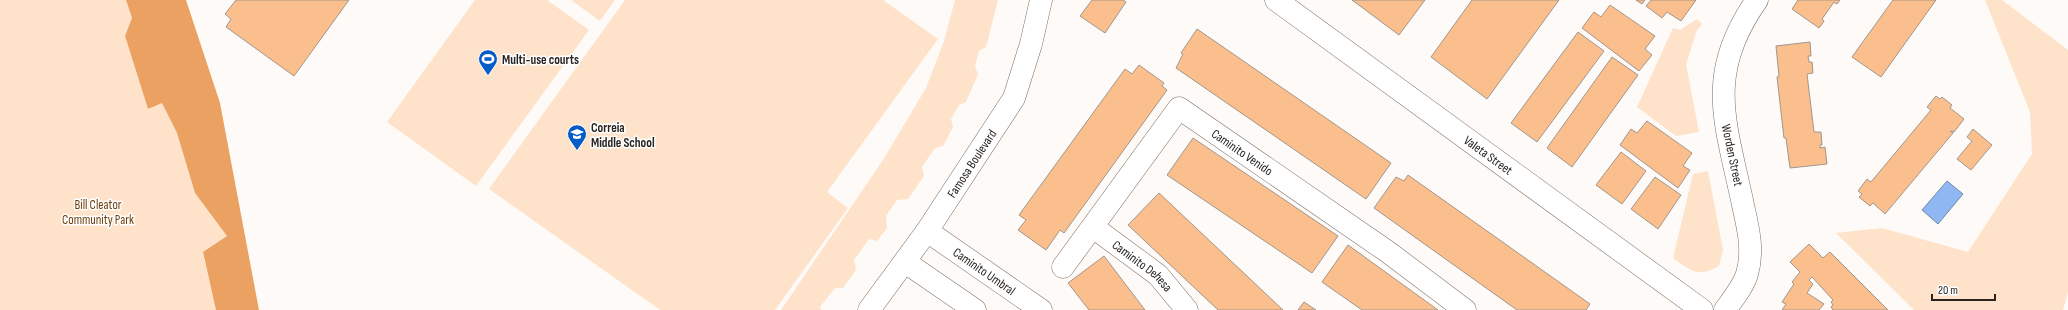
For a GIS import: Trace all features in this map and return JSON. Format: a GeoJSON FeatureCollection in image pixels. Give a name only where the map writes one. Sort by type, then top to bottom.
{"type":"FeatureCollection","features":[{"type":"Feature","properties":{"kind":"street","name":"Famosa Boulevard"},"geometry":{"type":"LineString","coordinates":[[869,310],[927,232],[1014,98],[1031,44],[1041,0]]}},
{"type":"Feature","properties":{"kind":"street","name":"Valeta Street"},"geometry":{"type":"LineString","coordinates":[[1276,0],[1702,310]]}},
{"type":"Feature","properties":{"kind":"street","name":"Worden Street"},"geometry":{"type":"LineString","coordinates":[[1725,310],[1745,280],[1749,267],[1751,246],[1725,122],[1724,79],[1726,65],[1734,39],[1743,20],[1757,0]]}},
{"type":"Feature","properties":{"kind":"street","name":"Caminito Venido"},"geometry":{"type":"LineString","coordinates":[[1063,267],[1179,108],[1388,252],[1465,310]]}},
{"type":"Feature","properties":{"kind":"street","name":"Caminito Dehesa"},"geometry":{"type":"LineString","coordinates":[[1093,227],[1158,275],[1187,310]]}},
{"type":"Feature","properties":{"kind":"street","name":"Caminito Umbral"},"geometry":{"type":"LineString","coordinates":[[927,232],[1041,310]]}},
{"type":"Feature","properties":{"kind":"street"},"geometry":{"type":"LineString","coordinates":[[905,262],[975,310]]}},
{"type":"Feature","properties":{"kind":"green space","name":"Bill Cleator Community Park"},"geometry":{"type":"Polygon","coordinates":[[[0,0],[126,0],[132,18],[125,36],[148,109],[162,102],[177,133],[195,193],[227,236],[203,253],[216,310],[0,310],[0,0]]]}},
{"type":"Feature","properties":{"kind":"green space","name":"Multi-use courts"},"geometry":{"type":"Polygon","coordinates":[[[475,0],[547,0],[589,30],[476,186],[387,122],[475,0]]]}},
{"type":"Feature","properties":{"kind":"green space","name":"Multi-use courts"},"geometry":{"type":"Polygon","coordinates":[[[571,0],[615,0],[600,21],[571,0]]]}},
{"type":"Feature","properties":{"kind":"green space"},"geometry":{"type":"Polygon","coordinates":[[[625,0],[883,0],[938,39],[827,192],[848,208],[775,310],[660,310],[489,189],[625,0]]]}},
{"type":"Feature","properties":{"kind":"green space"},"geometry":{"type":"Polygon","coordinates":[[[955,0],[998,0],[986,47],[979,51],[975,67],[978,74],[966,102],[959,105],[951,119],[953,127],[943,146],[935,148],[922,167],[924,176],[908,199],[897,200],[886,216],[887,228],[877,241],[869,239],[854,260],[856,270],[843,288],[835,288],[820,307],[821,310],[781,310],[883,160],[926,88],[944,41],[955,0]]]}},
{"type":"Feature","properties":{"kind":"green space"},"geometry":{"type":"Polygon","coordinates":[[[1985,0],[2002,0],[2068,50],[2068,292],[2063,310],[1914,310],[1836,233],[1882,228],[1968,252],[2032,154],[2030,112],[1985,0]]]}},
{"type":"Feature","properties":{"kind":"green space"},"geometry":{"type":"Polygon","coordinates":[[[1697,19],[1702,24],[1697,30],[1686,64],[1699,132],[1676,136],[1637,107],[1673,28],[1680,30],[1697,19]]]}},
{"type":"Feature","properties":{"kind":"green space"},"geometry":{"type":"Polygon","coordinates":[[[1708,171],[1723,250],[1719,266],[1712,270],[1700,272],[1690,269],[1673,258],[1693,174],[1708,171]]]}},
{"type":"Feature","properties":{"kind":"shaded area"},"geometry":{"type":"Polygon","coordinates":[[[126,0],[186,0],[220,103],[259,310],[216,310],[203,252],[227,236],[195,193],[177,133],[162,103],[148,109],[125,36],[132,18],[126,0]]]}},
{"type":"Feature","properties":{"kind":"water"},"geometry":{"type":"Polygon","coordinates":[[[1947,181],[1963,194],[1938,224],[1922,210],[1947,181]]]}},
{"type":"Feature","properties":{"kind":"building"},"geometry":{"type":"Polygon","coordinates":[[[236,0],[349,0],[294,76],[226,27],[231,19],[225,14],[236,0]]]}},
{"type":"Feature","properties":{"kind":"building"},"geometry":{"type":"Polygon","coordinates":[[[1092,0],[1123,0],[1126,2],[1105,33],[1080,16],[1092,0]]]}},
{"type":"Feature","properties":{"kind":"building"},"geometry":{"type":"Polygon","coordinates":[[[1352,0],[1425,0],[1399,35],[1352,0]]]}},
{"type":"Feature","properties":{"kind":"building"},"geometry":{"type":"Polygon","coordinates":[[[1472,0],[1559,0],[1487,99],[1431,57],[1472,0]]]}},
{"type":"Feature","properties":{"kind":"building"},"geometry":{"type":"Polygon","coordinates":[[[1636,0],[1645,0],[1642,4],[1636,0]]]}},
{"type":"Feature","properties":{"kind":"building"},"geometry":{"type":"Polygon","coordinates":[[[1651,0],[1696,0],[1681,21],[1667,12],[1662,18],[1646,6],[1651,0]]]}},
{"type":"Feature","properties":{"kind":"building"},"geometry":{"type":"Polygon","coordinates":[[[1798,0],[1840,0],[1837,4],[1834,2],[1822,19],[1824,21],[1819,28],[1792,9],[1798,0]]]}},
{"type":"Feature","properties":{"kind":"building"},"geometry":{"type":"Polygon","coordinates":[[[1893,0],[1936,0],[1881,77],[1852,57],[1893,0]]]}},
{"type":"Feature","properties":{"kind":"building"},"geometry":{"type":"Polygon","coordinates":[[[1610,5],[1655,36],[1645,49],[1652,55],[1639,71],[1582,28],[1594,12],[1601,17],[1610,5]]]}},
{"type":"Feature","properties":{"kind":"building"},"geometry":{"type":"Polygon","coordinates":[[[1197,29],[1391,163],[1366,199],[1176,68],[1183,54],[1181,53],[1197,29]]]}},
{"type":"Feature","properties":{"kind":"building"},"geometry":{"type":"Polygon","coordinates":[[[1578,32],[1604,51],[1537,142],[1511,123],[1578,32]]]}},
{"type":"Feature","properties":{"kind":"building"},"geometry":{"type":"Polygon","coordinates":[[[1810,42],[1811,56],[1808,56],[1809,62],[1812,62],[1813,73],[1807,74],[1814,132],[1821,132],[1822,145],[1820,145],[1820,148],[1825,147],[1827,164],[1790,168],[1786,138],[1784,138],[1777,77],[1779,76],[1776,46],[1810,42]]]}},
{"type":"Feature","properties":{"kind":"building"},"geometry":{"type":"Polygon","coordinates":[[[1612,57],[1638,75],[1572,167],[1547,148],[1612,57]]]}},
{"type":"Feature","properties":{"kind":"building"},"geometry":{"type":"Polygon","coordinates":[[[1139,65],[1164,83],[1162,86],[1167,90],[1064,233],[1060,230],[1046,250],[1018,230],[1026,220],[1019,215],[1125,69],[1132,74],[1139,65]]]}},
{"type":"Feature","properties":{"kind":"building"},"geometry":{"type":"Polygon","coordinates":[[[1936,96],[1940,99],[1942,97],[1952,105],[1950,108],[1964,119],[1954,132],[1950,131],[1953,133],[1885,214],[1873,203],[1870,206],[1859,197],[1862,194],[1858,191],[1867,179],[1871,182],[1931,110],[1927,107],[1936,96]]]}},
{"type":"Feature","properties":{"kind":"building"},"geometry":{"type":"Polygon","coordinates":[[[1647,121],[1692,153],[1683,166],[1690,170],[1678,188],[1620,145],[1631,129],[1637,133],[1647,121]]]}},
{"type":"Feature","properties":{"kind":"building"},"geometry":{"type":"Polygon","coordinates":[[[1973,129],[1992,145],[1971,170],[1957,159],[1972,141],[1967,137],[1973,129]]]}},
{"type":"Feature","properties":{"kind":"building"},"geometry":{"type":"Polygon","coordinates":[[[1193,138],[1338,236],[1312,273],[1167,175],[1193,138]]]}},
{"type":"Feature","properties":{"kind":"building"},"geometry":{"type":"Polygon","coordinates":[[[1621,152],[1646,171],[1622,204],[1596,185],[1621,152]]]}},
{"type":"Feature","properties":{"kind":"building"},"geometry":{"type":"Polygon","coordinates":[[[1408,175],[1590,304],[1586,310],[1517,310],[1374,208],[1396,177],[1404,181],[1408,175]]]}},
{"type":"Feature","properties":{"kind":"building"},"geometry":{"type":"Polygon","coordinates":[[[1655,177],[1681,195],[1658,229],[1631,209],[1655,177]]]}},
{"type":"Feature","properties":{"kind":"building"},"geometry":{"type":"Polygon","coordinates":[[[1159,193],[1283,310],[1218,310],[1128,225],[1159,193]]]}},
{"type":"Feature","properties":{"kind":"building"},"geometry":{"type":"Polygon","coordinates":[[[1809,244],[1823,258],[1830,252],[1888,310],[1833,310],[1831,307],[1833,305],[1831,302],[1833,300],[1812,277],[1809,280],[1813,284],[1807,293],[1824,304],[1819,310],[1782,310],[1786,304],[1782,302],[1794,284],[1792,282],[1800,272],[1790,262],[1809,244]]]}},
{"type":"Feature","properties":{"kind":"building"},"geometry":{"type":"Polygon","coordinates":[[[1348,245],[1438,310],[1362,310],[1322,282],[1348,245]]]}},
{"type":"Feature","properties":{"kind":"building"},"geometry":{"type":"Polygon","coordinates":[[[1104,256],[1145,310],[1089,310],[1068,283],[1104,256]]]}},
{"type":"Feature","properties":{"kind":"building"},"geometry":{"type":"Polygon","coordinates":[[[1304,302],[1316,310],[1298,310],[1304,302]]]}},
{"type":"Feature","properties":{"kind":"place","name":"Multi-use courts"},"geometry":{"type":"Point","coordinates":[488,76]}},
{"type":"Feature","properties":{"kind":"place","name":"Correia Middle School"},"geometry":{"type":"Point","coordinates":[577,151]}}]}
